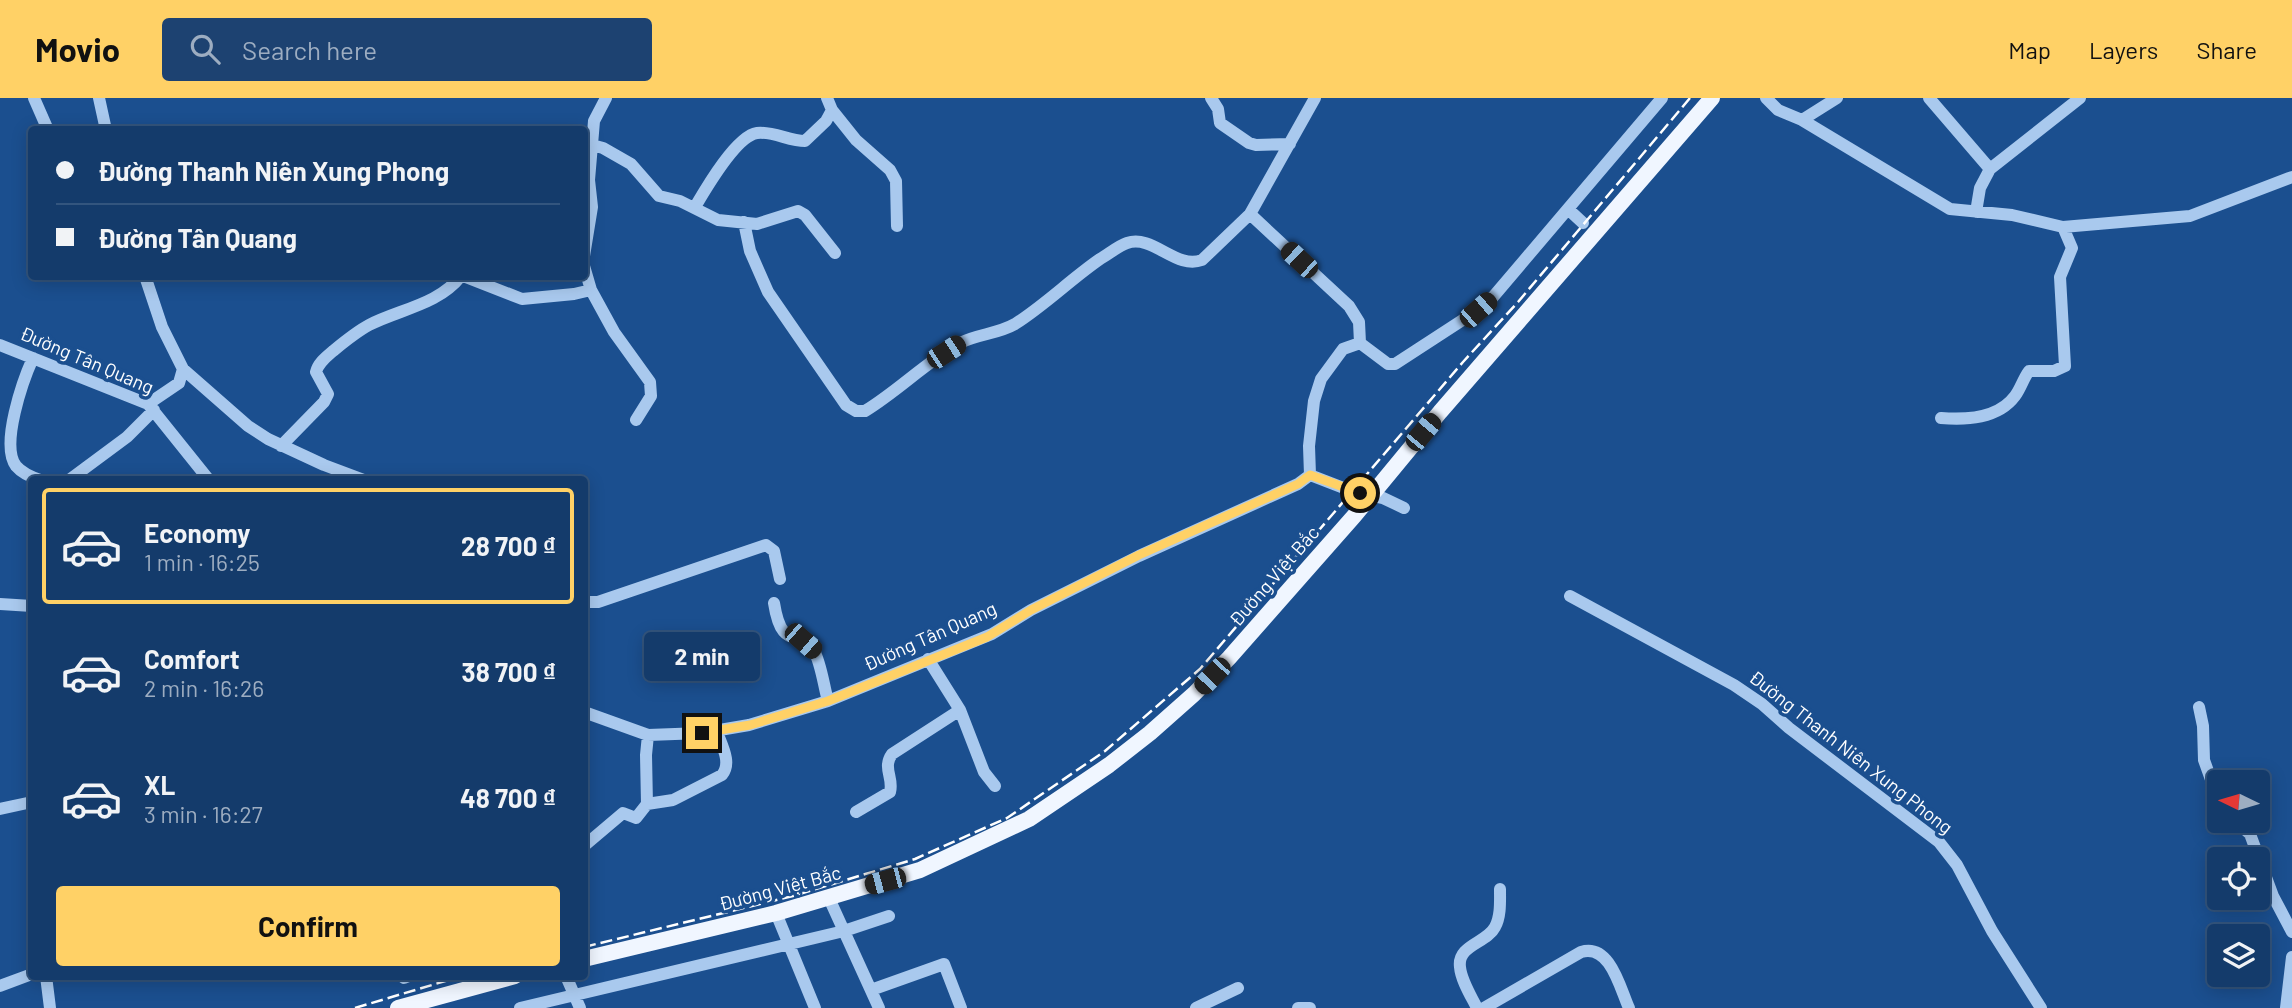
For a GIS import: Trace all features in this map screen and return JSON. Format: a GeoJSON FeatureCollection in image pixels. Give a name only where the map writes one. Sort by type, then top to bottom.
{"type":"FeatureCollection","features":[{"type":"Feature","properties":{"kind":"main road","name":"Đường Việt Bắc"},"geometry":{"type":"LineString","coordinates":[[588,958],[776,913],[920,870],[1029,819],[1109,765],[1150,733],[1212,676],[1712,98]]}},
{"type":"Feature","properties":{"kind":"main road"},"geometry":{"type":"LineString","coordinates":[[398,1008],[446,1001],[503,980]]}},
{"type":"Feature","properties":{"kind":"street"},"geometry":{"type":"LineString","coordinates":[[34,98],[46,126]]}},
{"type":"Feature","properties":{"kind":"street"},"geometry":{"type":"LineString","coordinates":[[99,98],[105,126]]}},
{"type":"Feature","properties":{"kind":"street"},"geometry":{"type":"LineString","coordinates":[[588,232],[592,207],[589,180],[594,121],[606,98]]}},
{"type":"Feature","properties":{"kind":"street"},"geometry":{"type":"LineString","coordinates":[[1211,98],[1220,123],[1249,143],[1290,144]]}},
{"type":"Feature","properties":{"kind":"street"},"geometry":{"type":"LineString","coordinates":[[744,222],[750,251],[768,292],[846,405],[856,411],[865,411],[962,341],[1014,325],[1079,274],[1124,244],[1144,242],[1187,262],[1202,260],[1250,214],[1315,98]]}},
{"type":"Feature","properties":{"kind":"street"},"geometry":{"type":"LineString","coordinates":[[1360,344],[1388,364],[1395,364],[1478,310],[1493,297],[1569,210],[1662,98]]}},
{"type":"Feature","properties":{"kind":"street"},"geometry":{"type":"LineString","coordinates":[[1766,98],[1779,110],[1802,120],[1950,209],[2012,215],[2063,228],[2190,216],[2292,177]]}},
{"type":"Feature","properties":{"kind":"street"},"geometry":{"type":"LineString","coordinates":[[1802,120],[1837,98]]}},
{"type":"Feature","properties":{"kind":"street"},"geometry":{"type":"LineString","coordinates":[[1928,98],[1990,169]]}},
{"type":"Feature","properties":{"kind":"street"},"geometry":{"type":"LineString","coordinates":[[1976,212],[1980,188],[1990,169],[2080,98]]}},
{"type":"Feature","properties":{"kind":"street"},"geometry":{"type":"LineString","coordinates":[[695,207],[721,165],[749,136],[757,133],[771,134],[805,141],[826,121],[830,104]]}},
{"type":"Feature","properties":{"kind":"street"},"geometry":{"type":"LineString","coordinates":[[830,104],[856,140],[890,170],[896,181],[897,226]]}},
{"type":"Feature","properties":{"kind":"street"},"geometry":{"type":"LineString","coordinates":[[592,145],[603,148],[631,164],[659,196],[695,207],[718,220],[762,223],[798,211],[806,215],[835,253]]}},
{"type":"Feature","properties":{"kind":"street"},"geometry":{"type":"LineString","coordinates":[[1569,210],[1583,223]]}},
{"type":"Feature","properties":{"kind":"street"},"geometry":{"type":"LineString","coordinates":[[1250,214],[1349,306],[1359,322],[1360,344]]}},
{"type":"Feature","properties":{"kind":"street"},"geometry":{"type":"LineString","coordinates":[[1941,418],[1962,420],[1990,414],[2014,398],[2029,371],[2054,371],[2065,366],[2060,277],[2071,256],[2072,248],[2063,228]]}},
{"type":"Feature","properties":{"kind":"street"},"geometry":{"type":"LineString","coordinates":[[146,280],[162,327],[184,369],[248,426],[281,446],[354,476]]}},
{"type":"Feature","properties":{"kind":"street"},"geometry":{"type":"LineString","coordinates":[[281,446],[324,402],[328,394],[316,372],[324,359],[370,325],[429,301],[457,280]]}},
{"type":"Feature","properties":{"kind":"street"},"geometry":{"type":"LineString","coordinates":[[472,280],[522,299],[591,290]]}},
{"type":"Feature","properties":{"kind":"street"},"geometry":{"type":"LineString","coordinates":[[588,280],[614,332],[650,382],[651,396],[636,420]]}},
{"type":"Feature","properties":{"kind":"street"},"geometry":{"type":"LineString","coordinates":[[1360,344],[1343,349],[1321,379],[1309,446],[1310,475],[1354,492],[1383,498],[1404,508]]}},
{"type":"Feature","properties":{"kind":"street","name":"Đường Tân Quang"},"geometry":{"type":"LineString","coordinates":[[0,345],[151,407],[206,476]]}},
{"type":"Feature","properties":{"kind":"street"},"geometry":{"type":"LineString","coordinates":[[31,476],[14,464],[10,431],[15,404],[33,358]]}},
{"type":"Feature","properties":{"kind":"street"},"geometry":{"type":"LineString","coordinates":[[74,476],[127,437],[151,407],[179,383],[184,369]]}},
{"type":"Feature","properties":{"kind":"street","name":"Đường Tân Quang"},"geometry":{"type":"LineString","coordinates":[[588,713],[648,735],[717,732],[750,725],[828,701],[992,634],[1023,614],[1139,555],[1298,484],[1310,475]]}},
{"type":"Feature","properties":{"kind":"street"},"geometry":{"type":"LineString","coordinates":[[588,602],[598,602],[766,545],[774,551],[780,579]]}},
{"type":"Feature","properties":{"kind":"street","name":"Đường Thanh Niên Xung Phong"},"geometry":{"type":"LineString","coordinates":[[1570,596],[1734,685],[1933,837],[1957,865],[1992,931],[2041,1008]]}},
{"type":"Feature","properties":{"kind":"street"},"geometry":{"type":"LineString","coordinates":[[774,603],[782,632],[790,638],[803,641],[814,650],[828,701]]}},
{"type":"Feature","properties":{"kind":"street"},"geometry":{"type":"LineString","coordinates":[[0,604],[28,606]]}},
{"type":"Feature","properties":{"kind":"street"},"geometry":{"type":"LineString","coordinates":[[928,659],[960,710],[984,772],[995,786]]}},
{"type":"Feature","properties":{"kind":"street"},"geometry":{"type":"LineString","coordinates":[[2199,707],[2207,770]]}},
{"type":"Feature","properties":{"kind":"street"},"geometry":{"type":"LineString","coordinates":[[856,813],[890,792],[892,784],[887,766],[892,754],[960,710]]}},
{"type":"Feature","properties":{"kind":"street"},"geometry":{"type":"LineString","coordinates":[[647,804],[673,800],[722,775],[727,769],[727,762],[717,732]]}},
{"type":"Feature","properties":{"kind":"street"},"geometry":{"type":"LineString","coordinates":[[588,843],[623,813],[636,818],[647,804],[648,735]]}},
{"type":"Feature","properties":{"kind":"street"},"geometry":{"type":"LineString","coordinates":[[0,809],[28,803]]}},
{"type":"Feature","properties":{"kind":"street"},"geometry":{"type":"LineString","coordinates":[[2249,833],[2273,896],[2292,932]]}},
{"type":"Feature","properties":{"kind":"street"},"geometry":{"type":"LineString","coordinates":[[1477,1008],[1460,970],[1460,961],[1465,951],[1494,930],[1500,909],[1500,889]]}},
{"type":"Feature","properties":{"kind":"street"},"geometry":{"type":"LineString","coordinates":[[828,896],[879,1008]]}},
{"type":"Feature","properties":{"kind":"street"},"geometry":{"type":"LineString","coordinates":[[776,913],[815,1008]]}},
{"type":"Feature","properties":{"kind":"street"},"geometry":{"type":"LineString","coordinates":[[520,1008],[844,931],[889,916]]}},
{"type":"Feature","properties":{"kind":"street"},"geometry":{"type":"LineString","coordinates":[[1484,1008],[1525,982],[1581,952],[1590,950],[1605,957],[1610,964],[1629,1008]]}},
{"type":"Feature","properties":{"kind":"street"},"geometry":{"type":"LineString","coordinates":[[2286,1008],[2292,957]]}},
{"type":"Feature","properties":{"kind":"street"},"geometry":{"type":"LineString","coordinates":[[871,989],[944,964],[961,1008]]}},
{"type":"Feature","properties":{"kind":"street"},"geometry":{"type":"LineString","coordinates":[[0,986],[28,976]]}},
{"type":"Feature","properties":{"kind":"street"},"geometry":{"type":"LineString","coordinates":[[46,980],[50,1008]]}},
{"type":"Feature","properties":{"kind":"street"},"geometry":{"type":"LineString","coordinates":[[568,980],[580,1008]]}},
{"type":"Feature","properties":{"kind":"street"},"geometry":{"type":"LineString","coordinates":[[1196,1008],[1238,988]]}},
{"type":"Feature","properties":{"kind":"street"},"geometry":{"type":"LineString","coordinates":[[1298,1008],[1310,1008]]}},
{"type":"Feature","properties":{"kind":"railway"},"geometry":{"type":"LineString","coordinates":[[588,946],[793,896],[915,859],[1007,818],[1105,751],[1200,669],[1463,362],[1518,302],[1690,98]]}},
{"type":"Feature","properties":{"kind":"railway"},"geometry":{"type":"LineString","coordinates":[[355,1008],[449,980]]}},
{"type":"Feature","properties":{"kind":"route"},"geometry":{"type":"LineString","coordinates":[[702,733],[750,725],[828,701],[992,634],[1023,614],[1139,555],[1298,484],[1310,475],[1360,493]]}}]}
